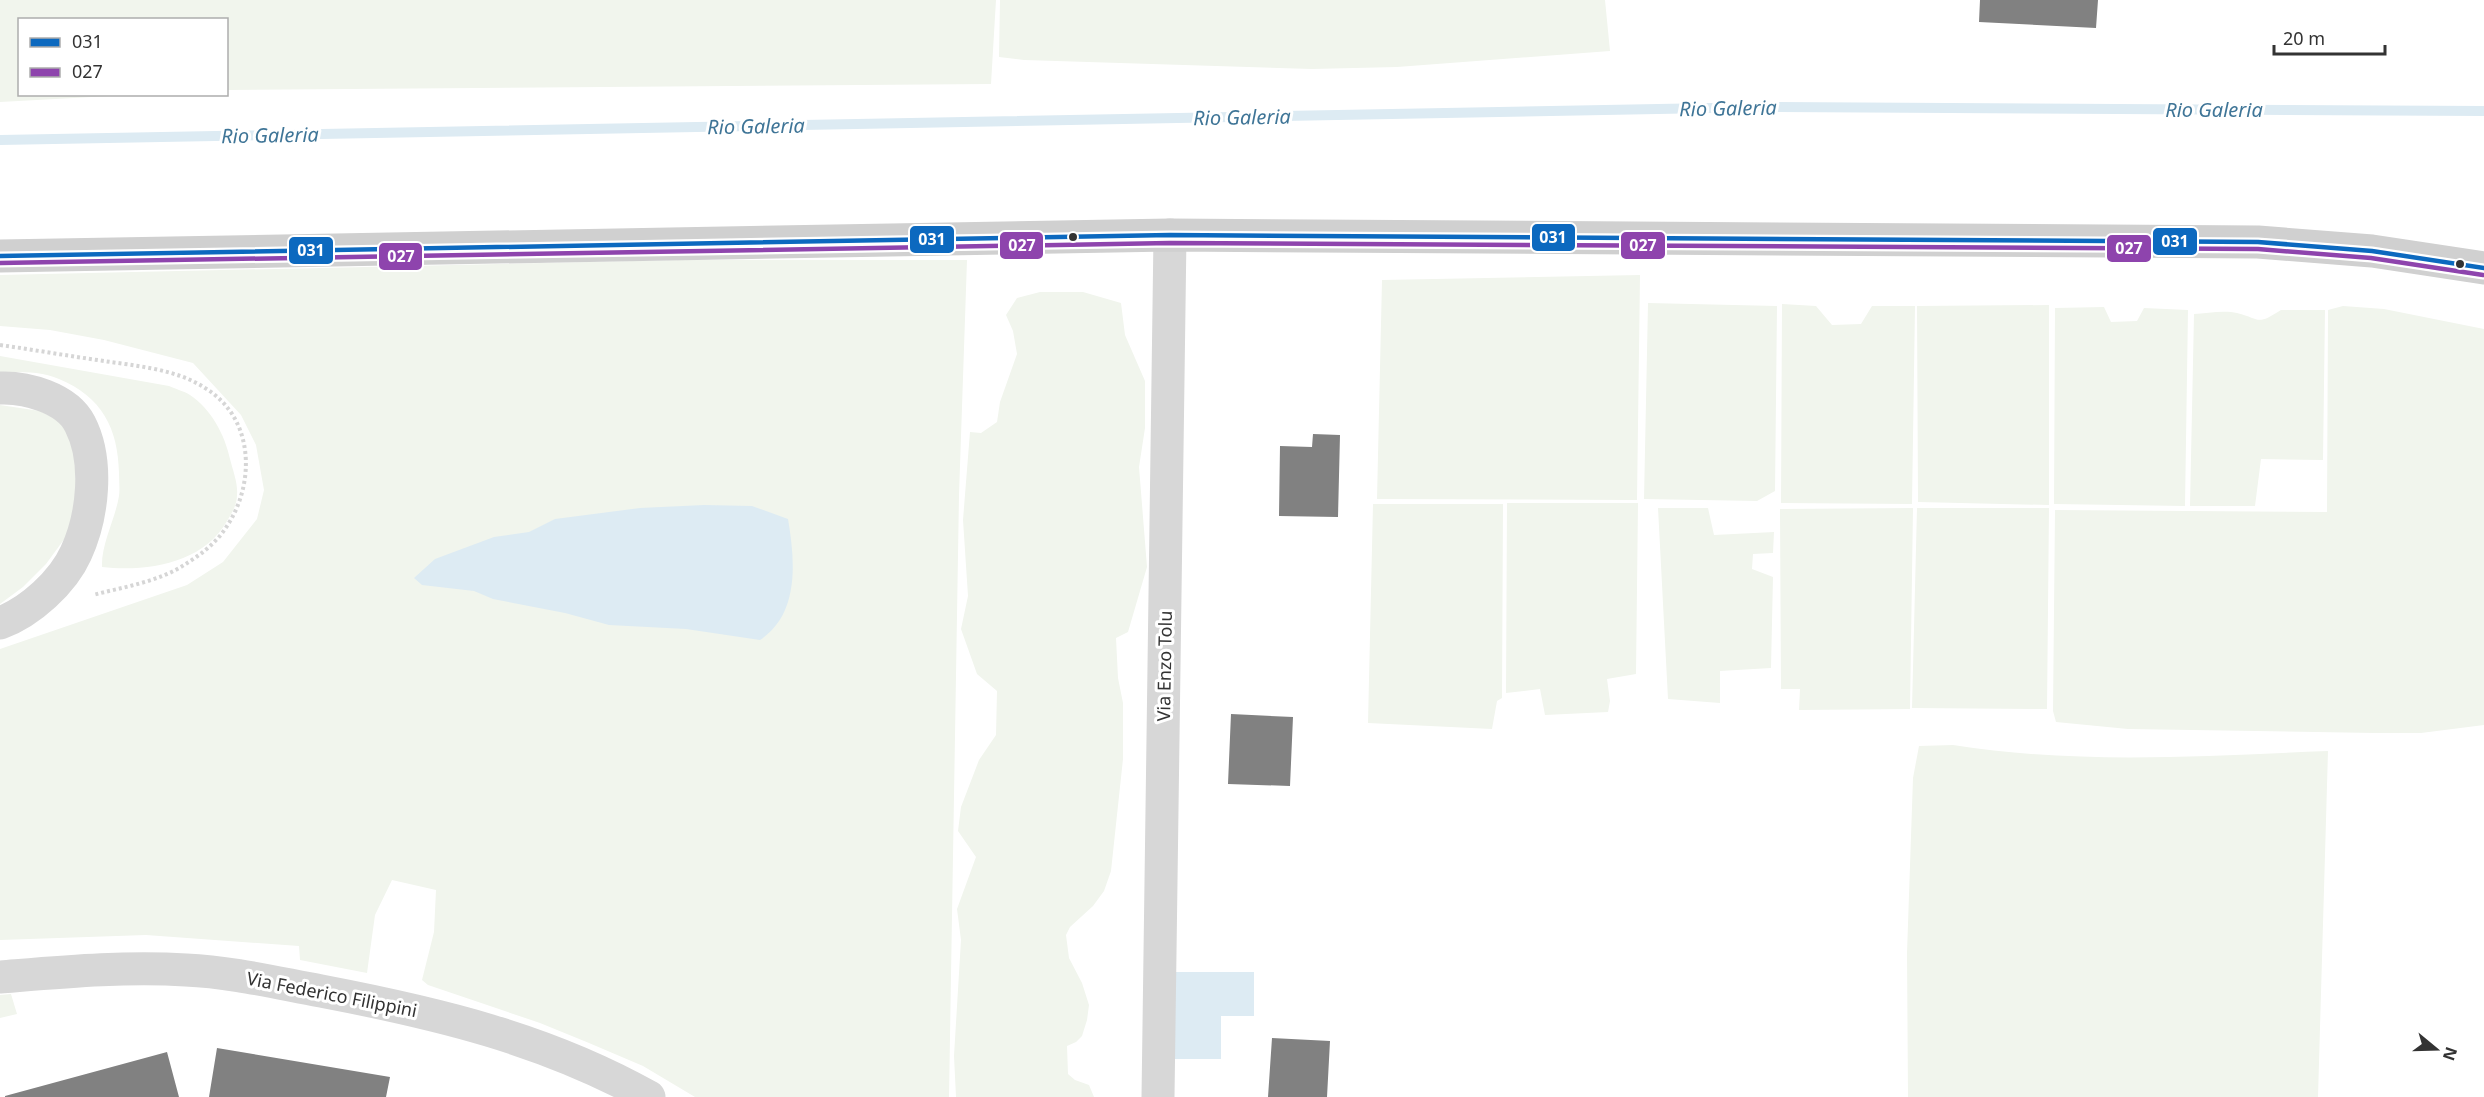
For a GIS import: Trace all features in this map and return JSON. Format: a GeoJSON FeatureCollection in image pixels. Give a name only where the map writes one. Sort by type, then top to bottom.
{"type":"FeatureCollection","features":[{"type":"Feature","properties":{"kind":"main road"},"geometry":{"type":"LineString","coordinates":[[0,256],[1170,235],[2258,242],[2372,251],[2484,268]]}},
{"type":"Feature","properties":{"kind":"street","name":"Via Enzo Tolu"},"geometry":{"type":"LineString","coordinates":[[1158,1097],[1170,235]]}},
{"type":"Feature","properties":{"kind":"street"},"geometry":{"type":"LineString","coordinates":[[0,388],[27,390],[49,397],[80,422],[90,466],[91,492],[83,533],[75,555],[62,574],[46,592],[12,618],[0,623]]}},
{"type":"Feature","properties":{"kind":"street","name":"Via Federico Filippini"},"geometry":{"type":"LineString","coordinates":[[0,977],[142,969],[186,970],[260,980],[416,1009],[492,1030],[598,1072],[649,1097]]}},
{"type":"Feature","properties":{"kind":"path"},"geometry":{"type":"LineString","coordinates":[[0,345],[146,367],[177,376],[205,387],[223,402],[236,420],[244,440],[245,484],[237,509],[224,530],[205,551],[166,575],[89,597]]}},
{"type":"Feature","properties":{"kind":"shaded area"},"geometry":{"type":"Polygon","coordinates":[[[0,0],[996,0],[991,84],[228,90],[228,18],[18,18],[18,96],[111,96],[0,102],[0,0]]]}},
{"type":"Feature","properties":{"kind":"shaded area"},"geometry":{"type":"Polygon","coordinates":[[[1000,0],[1605,0],[1610,51],[1397,67],[1312,69],[1024,60],[999,57],[1000,0]]]}},
{"type":"Feature","properties":{"kind":"shaded area"},"geometry":{"type":"Polygon","coordinates":[[[681,260],[967,260],[959,495],[949,1097],[695,1097],[643,1066],[589,1043],[540,1023],[428,985],[422,980],[434,932],[436,890],[392,880],[375,915],[367,973],[300,960],[299,946],[146,935],[0,940],[0,649],[187,585],[223,562],[257,519],[264,490],[256,445],[241,415],[193,363],[104,340],[50,330],[0,326],[0,275],[681,260]]]}},
{"type":"Feature","properties":{"kind":"shaded area"},"geometry":{"type":"Polygon","coordinates":[[[1640,275],[1637,500],[1377,499],[1382,280],[1640,275]]]}},
{"type":"Feature","properties":{"kind":"shaded area"},"geometry":{"type":"Polygon","coordinates":[[[1040,292],[1083,292],[1121,303],[1125,335],[1145,381],[1145,428],[1139,467],[1147,567],[1128,632],[1116,638],[1118,678],[1123,703],[1123,759],[1111,871],[1104,891],[1093,906],[1070,927],[1066,935],[1069,958],[1082,983],[1089,1005],[1082,1036],[1067,1046],[1068,1074],[1075,1080],[1089,1085],[1094,1097],[956,1097],[954,1056],[961,940],[957,909],[976,857],[958,831],[961,807],[979,760],[996,735],[997,691],[977,674],[961,629],[968,596],[963,520],[970,432],[981,433],[997,422],[1000,402],[1017,354],[1013,331],[1006,315],[1017,298],[1040,292]]]}},
{"type":"Feature","properties":{"kind":"shaded area"},"geometry":{"type":"Polygon","coordinates":[[[1648,303],[1777,306],[1775,491],[1757,501],[1644,499],[1648,303]]]}},
{"type":"Feature","properties":{"kind":"shaded area"},"geometry":{"type":"Polygon","coordinates":[[[1782,304],[1816,306],[1832,325],[1861,324],[1872,306],[1915,306],[1912,504],[1781,503],[1782,304]]]}},
{"type":"Feature","properties":{"kind":"shaded area"},"geometry":{"type":"Polygon","coordinates":[[[2049,305],[2049,505],[1918,502],[1917,306],[2049,305]]]}},
{"type":"Feature","properties":{"kind":"shaded area"},"geometry":{"type":"Polygon","coordinates":[[[2343,306],[2384,309],[2484,329],[2484,725],[2421,733],[2375,733],[2128,729],[2056,722],[2053,711],[2055,510],[2327,512],[2328,310],[2343,306]]]}},
{"type":"Feature","properties":{"kind":"shaded area"},"geometry":{"type":"Polygon","coordinates":[[[2104,307],[2111,322],[2137,321],[2144,308],[2188,310],[2185,506],[2054,504],[2055,308],[2104,307]]]}},
{"type":"Feature","properties":{"kind":"shaded area"},"geometry":{"type":"Polygon","coordinates":[[[2281,310],[2325,310],[2323,460],[2261,459],[2255,506],[2190,506],[2194,314],[2232,312],[2262,320],[2281,310]]]}},
{"type":"Feature","properties":{"kind":"shaded area"},"geometry":{"type":"Polygon","coordinates":[[[0,356],[169,386],[198,401],[211,415],[221,432],[237,486],[234,509],[217,536],[189,556],[172,562],[137,568],[102,567],[102,558],[119,493],[118,457],[111,428],[97,405],[74,386],[59,379],[30,372],[0,372],[0,356]]]}},
{"type":"Feature","properties":{"kind":"shaded area"},"geometry":{"type":"Polygon","coordinates":[[[0,405],[40,411],[60,421],[78,443],[86,477],[68,534],[46,564],[23,587],[0,604],[0,405]]]}},
{"type":"Feature","properties":{"kind":"shaded area"},"geometry":{"type":"Polygon","coordinates":[[[1507,503],[1638,503],[1636,674],[1607,679],[1610,701],[1608,712],[1545,715],[1540,689],[1506,693],[1507,503]]]}},
{"type":"Feature","properties":{"kind":"shaded area"},"geometry":{"type":"Polygon","coordinates":[[[1373,504],[1503,504],[1502,698],[1497,701],[1492,729],[1368,723],[1373,504]]]}},
{"type":"Feature","properties":{"kind":"shaded area"},"geometry":{"type":"Polygon","coordinates":[[[704,505],[752,506],[788,519],[793,568],[792,585],[782,616],[773,629],[760,640],[686,629],[609,625],[565,613],[493,599],[474,591],[422,585],[414,578],[435,559],[494,537],[529,532],[555,519],[640,508],[704,505]]]}},
{"type":"Feature","properties":{"kind":"shaded area"},"geometry":{"type":"Polygon","coordinates":[[[1658,508],[1708,508],[1714,535],[1774,532],[1773,553],[1753,554],[1752,569],[1773,577],[1771,668],[1720,671],[1720,703],[1668,699],[1658,508]]]}},
{"type":"Feature","properties":{"kind":"shaded area"},"geometry":{"type":"Polygon","coordinates":[[[1913,508],[1910,709],[1799,710],[1800,689],[1781,689],[1780,509],[1913,508]]]}},
{"type":"Feature","properties":{"kind":"shaded area"},"geometry":{"type":"Polygon","coordinates":[[[1917,508],[2049,508],[2047,709],[1912,708],[1917,508]]]}},
{"type":"Feature","properties":{"kind":"shaded area"},"geometry":{"type":"Polygon","coordinates":[[[1953,745],[2048,755],[2094,757],[2187,757],[2328,751],[2318,1097],[1908,1097],[1907,953],[1913,778],[1919,746],[1953,745]]]}},
{"type":"Feature","properties":{"kind":"shaded area"},"geometry":{"type":"Polygon","coordinates":[[[1175,972],[1254,972],[1254,1016],[1221,1016],[1221,1059],[1174,1059],[1175,972]]]}},
{"type":"Feature","properties":{"kind":"shaded area"},"geometry":{"type":"Polygon","coordinates":[[[11,994],[17,1014],[0,1018],[0,995],[11,994]]]}},
{"type":"Feature","properties":{"kind":"building"},"geometry":{"type":"Polygon","coordinates":[[[1980,0],[2098,0],[2096,28],[1979,22],[1980,0]]]}},
{"type":"Feature","properties":{"kind":"building"},"geometry":{"type":"Polygon","coordinates":[[[1313,434],[1340,435],[1338,517],[1279,516],[1280,446],[1312,447],[1313,434]]]}},
{"type":"Feature","properties":{"kind":"building"},"geometry":{"type":"Polygon","coordinates":[[[1231,714],[1293,717],[1290,786],[1228,784],[1231,714]]]}},
{"type":"Feature","properties":{"kind":"building"},"geometry":{"type":"Polygon","coordinates":[[[1272,1038],[1330,1041],[1327,1097],[1268,1097],[1272,1038]]]}},
{"type":"Feature","properties":{"kind":"building"},"geometry":{"type":"Polygon","coordinates":[[[217,1048],[390,1077],[386,1097],[209,1097],[217,1048]]]}},
{"type":"Feature","properties":{"kind":"building"},"geometry":{"type":"Polygon","coordinates":[[[167,1052],[179,1097],[5,1097],[5,1096],[167,1052]]]}},
{"type":"Feature","properties":{"kind":"waterway","name":"Rio Galeria"},"geometry":{"type":"LineString","coordinates":[[0,140],[1765,107],[2484,111]]}},
{"type":"Feature","properties":{"kind":"transit line","name":"031"},"geometry":{"type":"LineString","coordinates":[[0,256],[1170,235],[2258,242],[2372,251],[2484,268]]}},
{"type":"Feature","properties":{"kind":"transit line","name":"027"},"geometry":{"type":"LineString","coordinates":[[0,263],[1170,243],[2258,249],[2371,258],[2483,275]]}}]}
